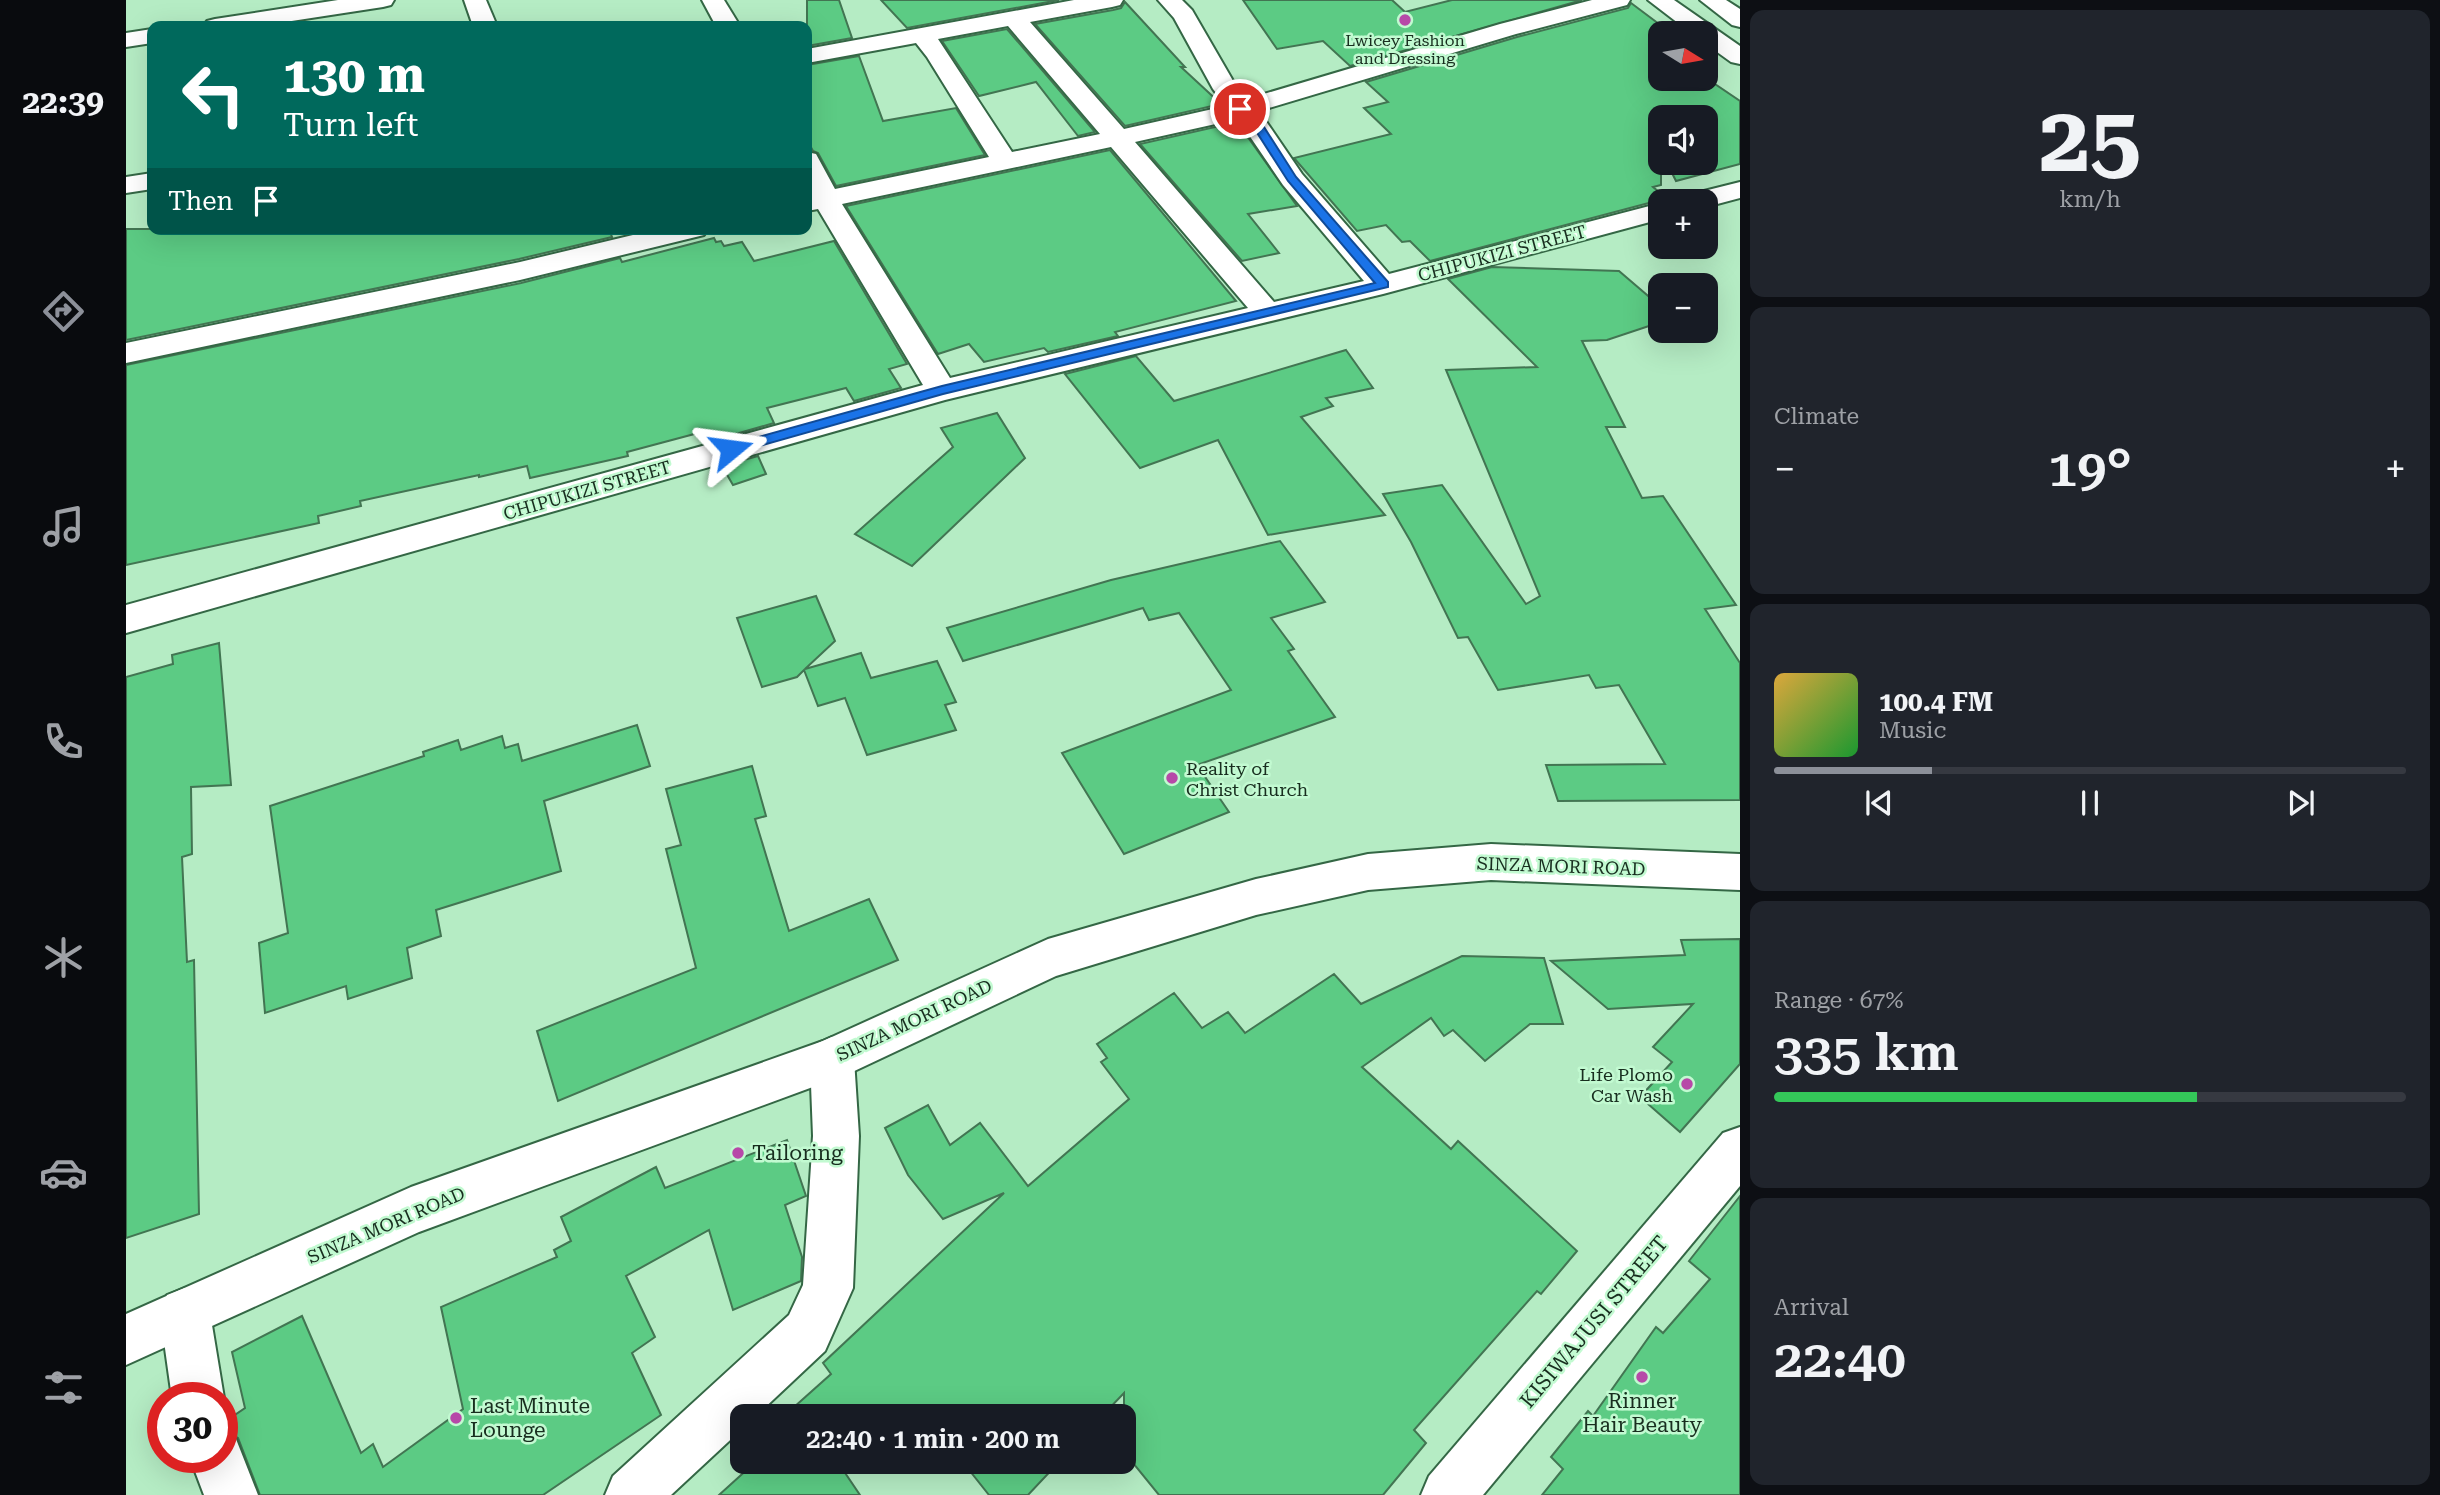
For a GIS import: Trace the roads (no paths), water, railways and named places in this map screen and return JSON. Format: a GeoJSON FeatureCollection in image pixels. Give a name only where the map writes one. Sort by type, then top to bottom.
{"type":"FeatureCollection","features":[{"type":"Feature","properties":{"kind":"street"},"geometry":{"type":"LineString","coordinates":[[247,21],[383,0]]}},
{"type":"Feature","properties":{"kind":"street"},"geometry":{"type":"LineString","coordinates":[[475,0],[483,21]]}},
{"type":"Feature","properties":{"kind":"street"},"geometry":{"type":"LineString","coordinates":[[713,0],[725,21]]}},
{"type":"Feature","properties":{"kind":"street"},"geometry":{"type":"LineString","coordinates":[[812,55],[1112,0]]}},
{"type":"Feature","properties":{"kind":"street"},"geometry":{"type":"LineString","coordinates":[[1169,0],[1184,15],[1225,89],[1240,109],[1258,126],[1292,178],[1383,285]]}},
{"type":"Feature","properties":{"kind":"street"},"geometry":{"type":"LineString","coordinates":[[817,201],[1224,116],[1508,29],[1619,0]]}},
{"type":"Feature","properties":{"kind":"street"},"geometry":{"type":"LineString","coordinates":[[1659,0],[1740,57]]}},
{"type":"Feature","properties":{"kind":"street"},"geometry":{"type":"LineString","coordinates":[[1711,0],[1740,20]]}},
{"type":"Feature","properties":{"kind":"street"},"geometry":{"type":"LineString","coordinates":[[1014,18],[1267,313]]}},
{"type":"Feature","properties":{"kind":"street"},"geometry":{"type":"LineString","coordinates":[[922,35],[938,54],[1005,162]]}},
{"type":"Feature","properties":{"kind":"street"},"geometry":{"type":"LineString","coordinates":[[126,40],[147,37]]}},
{"type":"Feature","properties":{"kind":"street"},"geometry":{"type":"LineString","coordinates":[[812,180],[817,201],[942,390]]}},
{"type":"Feature","properties":{"kind":"street"},"geometry":{"type":"LineString","coordinates":[[126,185],[147,182]]}},
{"type":"Feature","properties":{"kind":"street"},"geometry":{"type":"LineString","coordinates":[[1718,196],[1740,190]]}},
{"type":"Feature","properties":{"kind":"street","name":"CHIPUKIZI STREET"},"geometry":{"type":"LineString","coordinates":[[126,619],[942,390],[1383,285],[1648,214]]}},
{"type":"Feature","properties":{"kind":"street"},"geometry":{"type":"LineString","coordinates":[[126,353],[520,271],[669,235]]}},
{"type":"Feature","properties":{"kind":"street","name":"SINZA MORI ROAD"},"geometry":{"type":"LineString","coordinates":[[126,1340],[411,1212],[832,1059],[1048,959],[1256,897],[1368,872],[1491,862],[1740,872]]}},
{"type":"Feature","properties":{"kind":"street"},"geometry":{"type":"LineString","coordinates":[[632,1495],[807,1333],[823,1300],[828,1289],[832,1255],[836,1136],[832,1059]]}},
{"type":"Feature","properties":{"kind":"street","name":"KISIWAJUSI STREET"},"geometry":{"type":"LineString","coordinates":[[1448,1495],[1740,1150]]}},
{"type":"Feature","properties":{"kind":"street"},"geometry":{"type":"LineString","coordinates":[[185,1313],[196,1382]]}},
{"type":"Feature","properties":{"kind":"street"},"geometry":{"type":"LineString","coordinates":[[223,1473],[231,1495]]}},
{"type":"Feature","properties":{"kind":"place","name":"Lwicey Fashion and Dressing"},"geometry":{"type":"Point","coordinates":[1405,20]}},
{"type":"Feature","properties":{"kind":"place","name":"Reality of Christ Church"},"geometry":{"type":"Point","coordinates":[1172,778]}},
{"type":"Feature","properties":{"kind":"place","name":"Life Plomo Car Wash"},"geometry":{"type":"Point","coordinates":[1687,1084]}},
{"type":"Feature","properties":{"kind":"place","name":"Tailoring"},"geometry":{"type":"Point","coordinates":[738,1153]}},
{"type":"Feature","properties":{"kind":"place","name":"Rinner Hair Beauty"},"geometry":{"type":"Point","coordinates":[1642,1377]}},
{"type":"Feature","properties":{"kind":"place","name":"Last Minute Lounge"},"geometry":{"type":"Point","coordinates":[456,1418]}}]}
